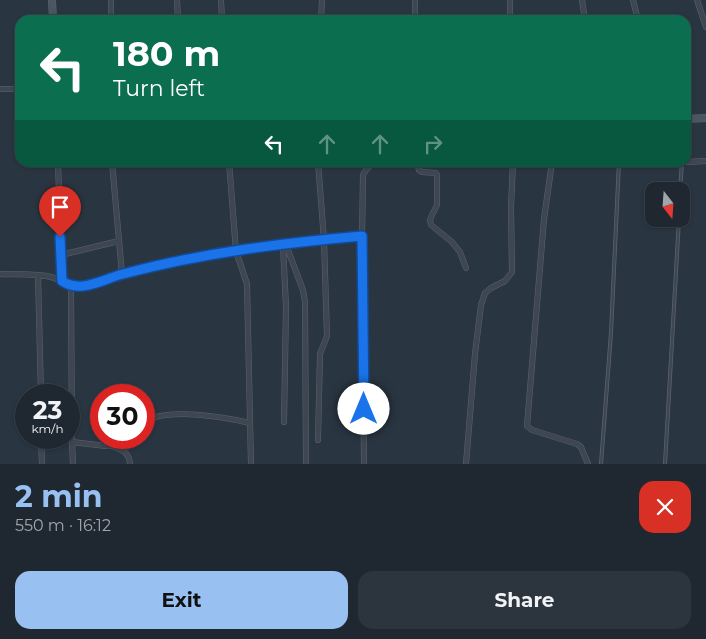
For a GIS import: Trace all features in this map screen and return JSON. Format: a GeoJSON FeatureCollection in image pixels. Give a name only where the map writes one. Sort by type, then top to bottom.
{"type":"FeatureCollection","features":[{"type":"Feature","properties":{"kind":"street"},"geometry":{"type":"LineString","coordinates":[[52,0],[53,15]]}},
{"type":"Feature","properties":{"kind":"street"},"geometry":{"type":"LineString","coordinates":[[111,0],[111,15]]}},
{"type":"Feature","properties":{"kind":"street"},"geometry":{"type":"LineString","coordinates":[[177,0],[178,15]]}},
{"type":"Feature","properties":{"kind":"street"},"geometry":{"type":"LineString","coordinates":[[221,0],[222,15]]}},
{"type":"Feature","properties":{"kind":"street"},"geometry":{"type":"LineString","coordinates":[[320,15],[322,0]]}},
{"type":"Feature","properties":{"kind":"street"},"geometry":{"type":"LineString","coordinates":[[415,0],[415,15]]}},
{"type":"Feature","properties":{"kind":"street"},"geometry":{"type":"LineString","coordinates":[[510,0],[510,15]]}},
{"type":"Feature","properties":{"kind":"street"},"geometry":{"type":"LineString","coordinates":[[582,0],[584,15]]}},
{"type":"Feature","properties":{"kind":"street"},"geometry":{"type":"LineString","coordinates":[[633,0],[637,15]]}},
{"type":"Feature","properties":{"kind":"street"},"geometry":{"type":"LineString","coordinates":[[697,0],[706,25]]}},
{"type":"Feature","properties":{"kind":"street"},"geometry":{"type":"LineString","coordinates":[[0,89],[15,89]]}},
{"type":"Feature","properties":{"kind":"street"},"geometry":{"type":"LineString","coordinates":[[691,119],[706,118]]}},
{"type":"Feature","properties":{"kind":"street"},"geometry":{"type":"LineString","coordinates":[[691,162],[706,160]]}},
{"type":"Feature","properties":{"kind":"street"},"geometry":{"type":"LineString","coordinates":[[58,167],[62,281]]}},
{"type":"Feature","properties":{"kind":"street"},"geometry":{"type":"LineString","coordinates":[[112,167],[122,274]]}},
{"type":"Feature","properties":{"kind":"street"},"geometry":{"type":"LineString","coordinates":[[229,167],[236,251],[246,284],[251,464]]}},
{"type":"Feature","properties":{"kind":"street"},"geometry":{"type":"LineString","coordinates":[[318,167],[324,240],[326,336],[320,354],[318,440]]}},
{"type":"Feature","properties":{"kind":"street"},"geometry":{"type":"LineString","coordinates":[[364,464],[363,175],[369,167]]}},
{"type":"Feature","properties":{"kind":"street"},"geometry":{"type":"LineString","coordinates":[[418,167],[422,172],[436,174],[437,176],[438,205],[432,215],[431,225],[452,242],[460,252],[466,268]]}},
{"type":"Feature","properties":{"kind":"street"},"geometry":{"type":"LineString","coordinates":[[466,464],[475,354],[482,305],[485,293],[506,281],[512,272],[513,167]]}},
{"type":"Feature","properties":{"kind":"street"},"geometry":{"type":"LineString","coordinates":[[551,167],[544,220],[527,426],[532,430],[577,444],[581,447],[588,464]]}},
{"type":"Feature","properties":{"kind":"street"},"geometry":{"type":"LineString","coordinates":[[0,274],[52,277],[71,286],[81,287],[122,274],[236,251],[362,236]]}},
{"type":"Feature","properties":{"kind":"street"},"geometry":{"type":"LineString","coordinates":[[61,255],[119,241]]}},
{"type":"Feature","properties":{"kind":"street"},"geometry":{"type":"LineString","coordinates":[[284,422],[285,245]]}},
{"type":"Feature","properties":{"kind":"street"},"geometry":{"type":"LineString","coordinates":[[285,245],[303,290],[305,302],[306,464]]}},
{"type":"Feature","properties":{"kind":"street"},"geometry":{"type":"LineString","coordinates":[[38,276],[41,384]]}},
{"type":"Feature","properties":{"kind":"street"},"geometry":{"type":"LineString","coordinates":[[71,286],[72,384]]}},
{"type":"Feature","properties":{"kind":"street"},"geometry":{"type":"LineString","coordinates":[[155,418],[160,416],[196,415],[250,423]]}},
{"type":"Feature","properties":{"kind":"street"},"geometry":{"type":"LineString","coordinates":[[41,449],[42,464]]}},
{"type":"Feature","properties":{"kind":"street"},"geometry":{"type":"LineString","coordinates":[[72,449],[73,464]]}},
{"type":"Feature","properties":{"kind":"street"},"geometry":{"type":"LineString","coordinates":[[118,449],[127,453],[130,457],[130,464]]}},
{"type":"Feature","properties":{"kind":"lane"},"geometry":{"type":"LineString","coordinates":[[601,464],[611,334],[619,167]]}},
{"type":"Feature","properties":{"kind":"lane"},"geometry":{"type":"LineString","coordinates":[[681,182],[682,167]]}},
{"type":"Feature","properties":{"kind":"lane"},"geometry":{"type":"LineString","coordinates":[[664,464],[678,228]]}},
{"type":"Feature","properties":{"kind":"route"},"geometry":{"type":"LineString","coordinates":[[60,237],[62,281],[74,287],[81,287],[139,270],[236,251],[362,236],[364,409]]}}]}
